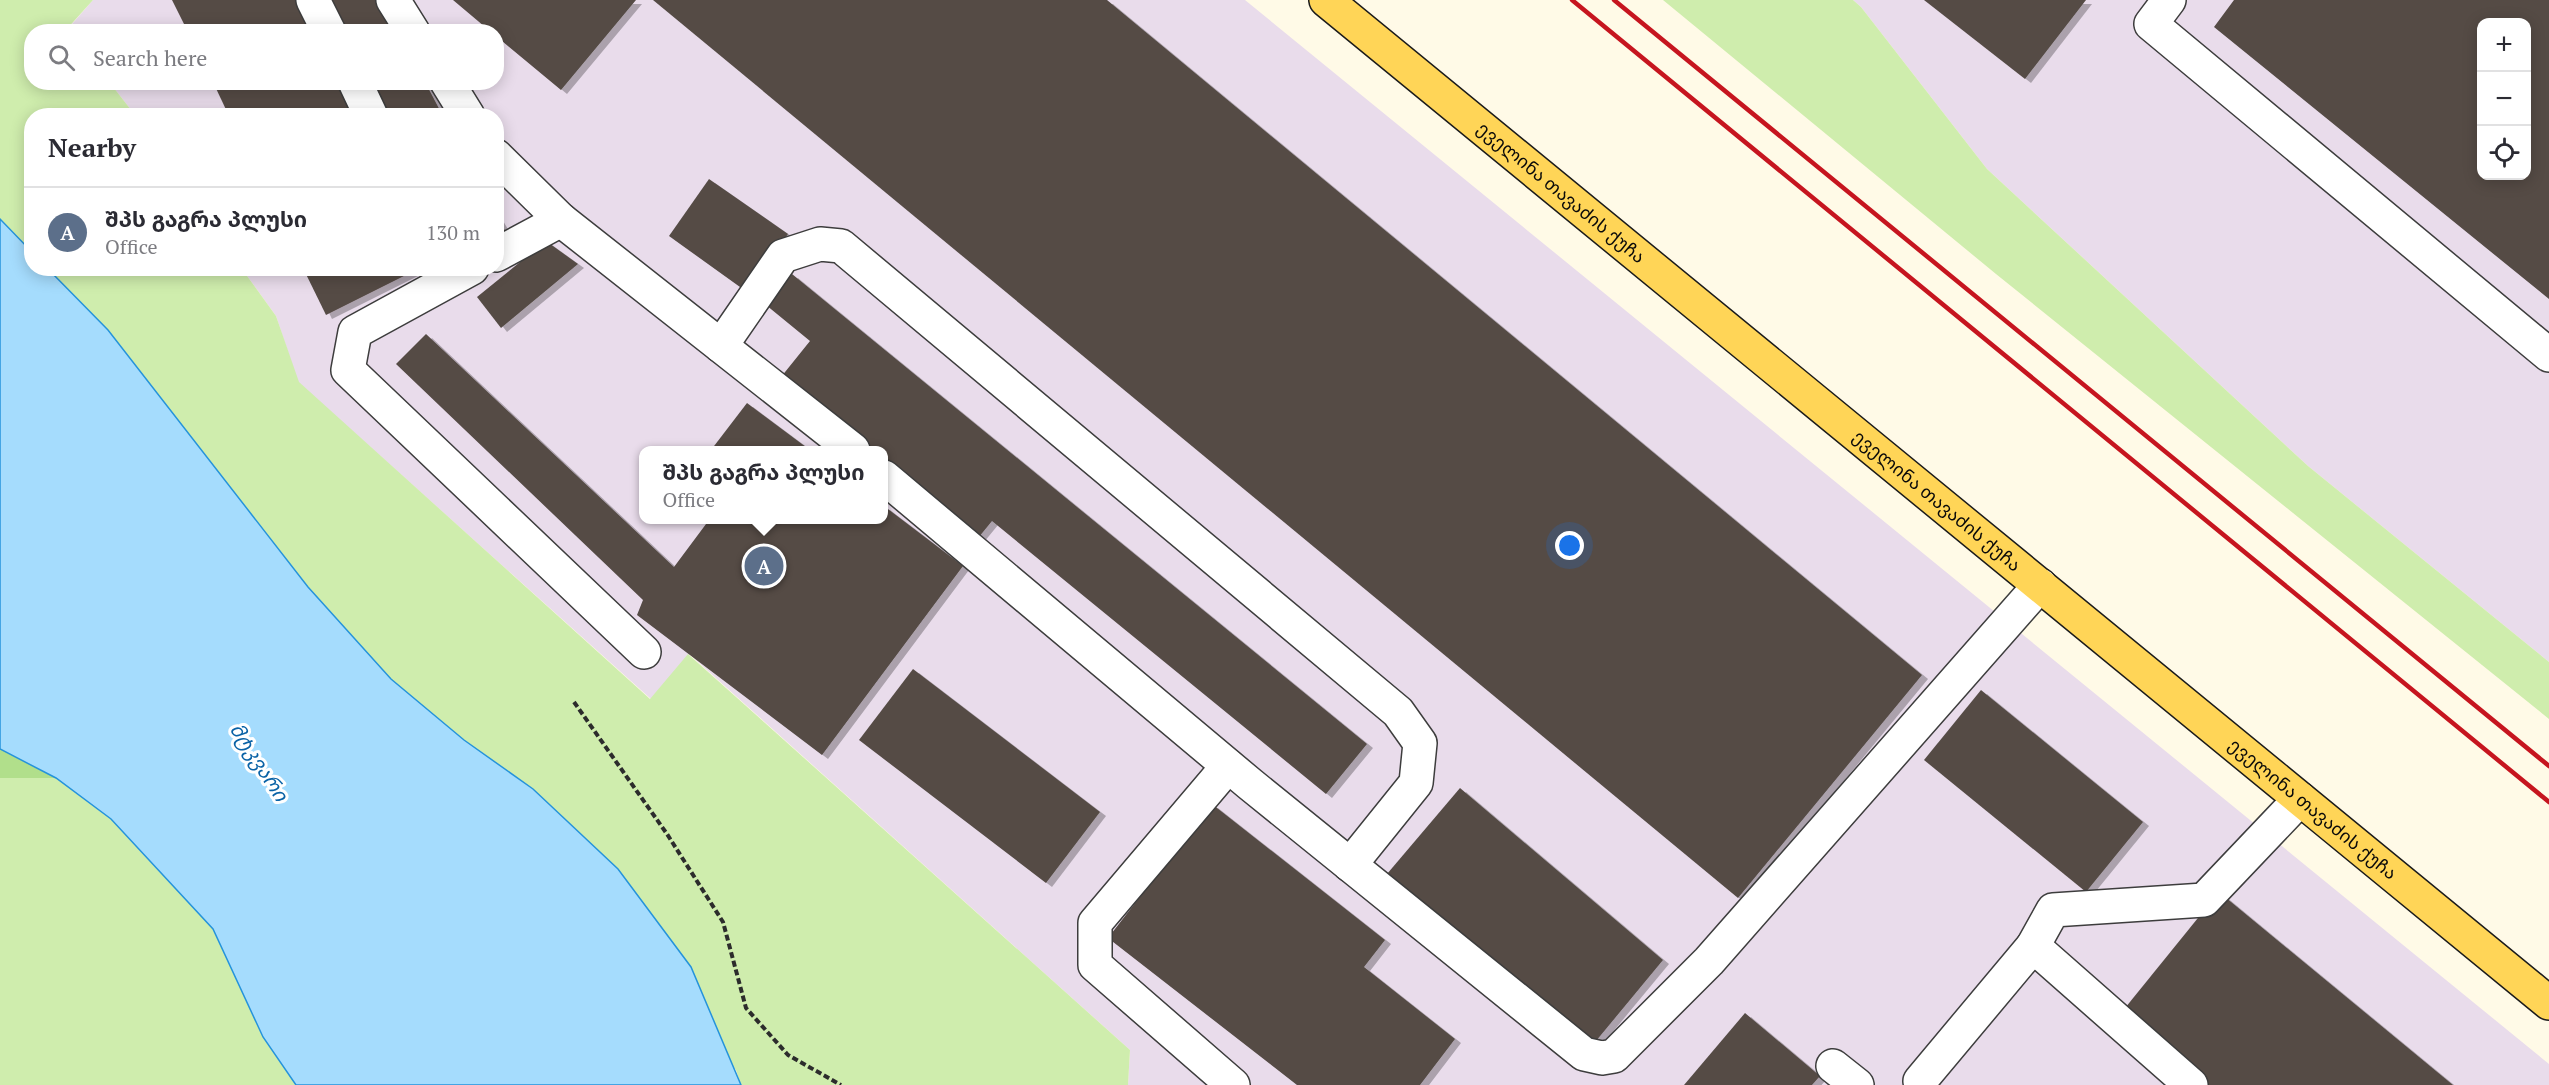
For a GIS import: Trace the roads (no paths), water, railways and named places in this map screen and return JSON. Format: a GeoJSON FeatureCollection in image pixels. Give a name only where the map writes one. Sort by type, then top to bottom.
{"type":"FeatureCollection","features":[{"type":"Feature","properties":{"kind":"main road","name":"ეველინა თავაძის ქუჩა"},"geometry":{"type":"LineString","coordinates":[[1326,0],[2549,1003]]}},
{"type":"Feature","properties":{"kind":"lane"},"geometry":{"type":"LineString","coordinates":[[313,0],[325,24]]}},
{"type":"Feature","properties":{"kind":"lane"},"geometry":{"type":"LineString","coordinates":[[393,0],[408,24]]}},
{"type":"Feature","properties":{"kind":"lane"},"geometry":{"type":"LineString","coordinates":[[2169,0],[2151,24],[2549,355]]}},
{"type":"Feature","properties":{"kind":"lane"},"geometry":{"type":"LineString","coordinates":[[359,90],[367,108]]}},
{"type":"Feature","properties":{"kind":"lane"},"geometry":{"type":"LineString","coordinates":[[452,90],[463,108]]}},
{"type":"Feature","properties":{"kind":"lane"},"geometry":{"type":"LineString","coordinates":[[504,164],[561,220],[848,446]]}},
{"type":"Feature","properties":{"kind":"lane"},"geometry":{"type":"LineString","coordinates":[[504,251],[561,220]]}},
{"type":"Feature","properties":{"kind":"lane"},"geometry":{"type":"LineString","coordinates":[[721,346],[783,256],[820,244],[841,246],[1398,712],[1420,743],[1416,783],[1350,865]]}},
{"type":"Feature","properties":{"kind":"lane"},"geometry":{"type":"LineString","coordinates":[[457,276],[355,332],[348,370],[644,652]]}},
{"type":"Feature","properties":{"kind":"lane"},"geometry":{"type":"LineString","coordinates":[[888,480],[1228,766],[1350,865],[1584,1054],[1602,1058],[1614,1056],[1709,961],[2040,585]]}},
{"type":"Feature","properties":{"kind":"lane"},"geometry":{"type":"LineString","coordinates":[[1228,766],[1095,922],[1095,965],[1233,1085]]}},
{"type":"Feature","properties":{"kind":"lane"},"geometry":{"type":"LineString","coordinates":[[1920,1081],[2033,946],[2054,910],[2204,900],[2300,799]]}},
{"type":"Feature","properties":{"kind":"lane"},"geometry":{"type":"LineString","coordinates":[[2033,946],[2191,1085]]}},
{"type":"Feature","properties":{"kind":"water","name":"მტკვარი"},"geometry":{"type":"Polygon","coordinates":[[[0,219],[24,244],[24,276],[55,276],[108,330],[308,587],[391,679],[464,740],[533,789],[618,869],[691,967],[741,1085],[296,1085],[263,1037],[213,929],[111,819],[56,778],[0,749],[0,219]]]}},
{"type":"Feature","properties":{"kind":"railway"},"geometry":{"type":"LineString","coordinates":[[1572,0],[2549,802]]}},
{"type":"Feature","properties":{"kind":"railway"},"geometry":{"type":"LineString","coordinates":[[1614,0],[2549,766]]}},
{"type":"Feature","properties":{"kind":"place","name":"შპს გაგრა პლუსი"},"geometry":{"type":"Point","coordinates":[764,566]}}]}
